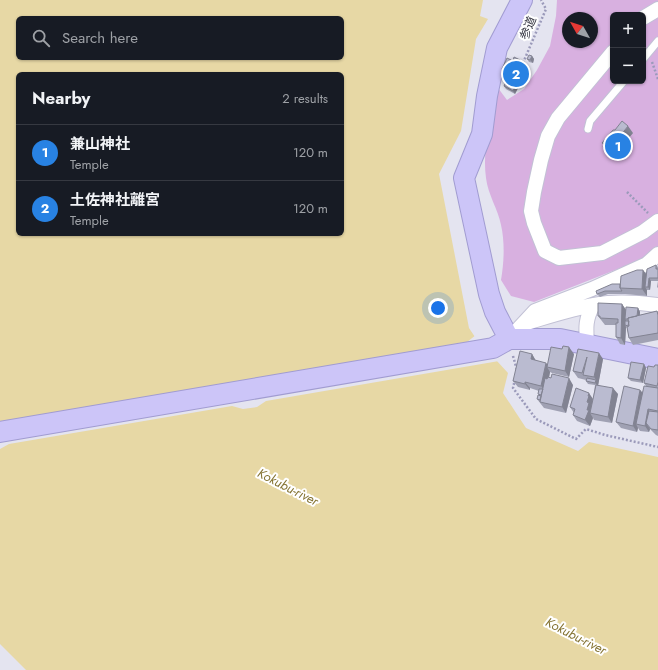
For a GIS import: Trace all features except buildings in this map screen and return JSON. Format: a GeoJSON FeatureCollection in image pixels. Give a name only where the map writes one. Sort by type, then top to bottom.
{"type":"FeatureCollection","features":[{"type":"Feature","properties":{"kind":"street"},"geometry":{"type":"LineString","coordinates":[[505,347],[490,294],[464,178],[482,134],[487,96],[497,48],[522,0]]}},
{"type":"Feature","properties":{"kind":"street"},"geometry":{"type":"LineString","coordinates":[[646,16],[658,8]]}},
{"type":"Feature","properties":{"kind":"street"},"geometry":{"type":"LineString","coordinates":[[610,56],[558,118],[548,136],[534,192],[531,211],[534,223],[545,251],[559,258],[602,252],[643,232],[658,221]]}},
{"type":"Feature","properties":{"kind":"street"},"geometry":{"type":"LineString","coordinates":[[505,347],[535,311],[592,289],[647,264],[658,254]]}},
{"type":"Feature","properties":{"kind":"street"},"geometry":{"type":"LineString","coordinates":[[524,324],[608,303],[658,305]]}},
{"type":"Feature","properties":{"kind":"street"},"geometry":{"type":"LineString","coordinates":[[587,344],[587,318],[593,306]]}},
{"type":"Feature","properties":{"kind":"street"},"geometry":{"type":"LineString","coordinates":[[0,432],[560,339],[658,359]]}},
{"type":"Feature","properties":{"kind":"lane"},"geometry":{"type":"LineString","coordinates":[[646,56],[658,41]]}},
{"type":"Feature","properties":{"kind":"lane"},"geometry":{"type":"LineString","coordinates":[[588,129],[590,121],[621,84]]}},
{"type":"Feature","properties":{"kind":"path","name":"参道"},"geometry":{"type":"LineString","coordinates":[[524,63],[546,9],[541,0]]}},
{"type":"Feature","properties":{"kind":"path"},"geometry":{"type":"LineString","coordinates":[[649,52],[658,78]]}},
{"type":"Feature","properties":{"kind":"path"},"geometry":{"type":"LineString","coordinates":[[626,192],[658,221]]}},
{"type":"Feature","properties":{"kind":"path"},"geometry":{"type":"LineString","coordinates":[[505,347],[517,370],[513,388],[536,419],[576,439],[586,429],[605,435],[658,447]]}},
{"type":"Feature","properties":{"kind":"shaded area"},"geometry":{"type":"Polygon","coordinates":[[[557,0],[658,0],[658,256],[638,261],[534,302],[511,296],[501,280],[504,245],[500,219],[487,184],[485,156],[495,84],[507,100],[524,89],[537,70],[550,46],[556,16],[557,0]]]}},
{"type":"Feature","properties":{"kind":"water","name":"Kokubu-river"},"geometry":{"type":"Polygon","coordinates":[[[0,0],[483,0],[480,16],[488,19],[476,39],[461,131],[439,174],[469,328],[475,337],[508,373],[503,393],[526,428],[578,451],[589,442],[658,457],[658,670],[26,670],[0,644],[0,0]]]}},
{"type":"Feature","properties":{"kind":"pier"},"geometry":{"type":"Polygon","coordinates":[[[476,335],[499,361],[266,401],[257,407],[243,409],[232,406],[9,444],[0,449],[0,423],[457,345],[467,342],[476,335]]]}},
{"type":"Feature","properties":{"kind":"place","name":"土佐神社離宮"},"geometry":{"type":"Point","coordinates":[516,74]}},
{"type":"Feature","properties":{"kind":"place","name":"兼山神社"},"geometry":{"type":"Point","coordinates":[618,146]}}]}
